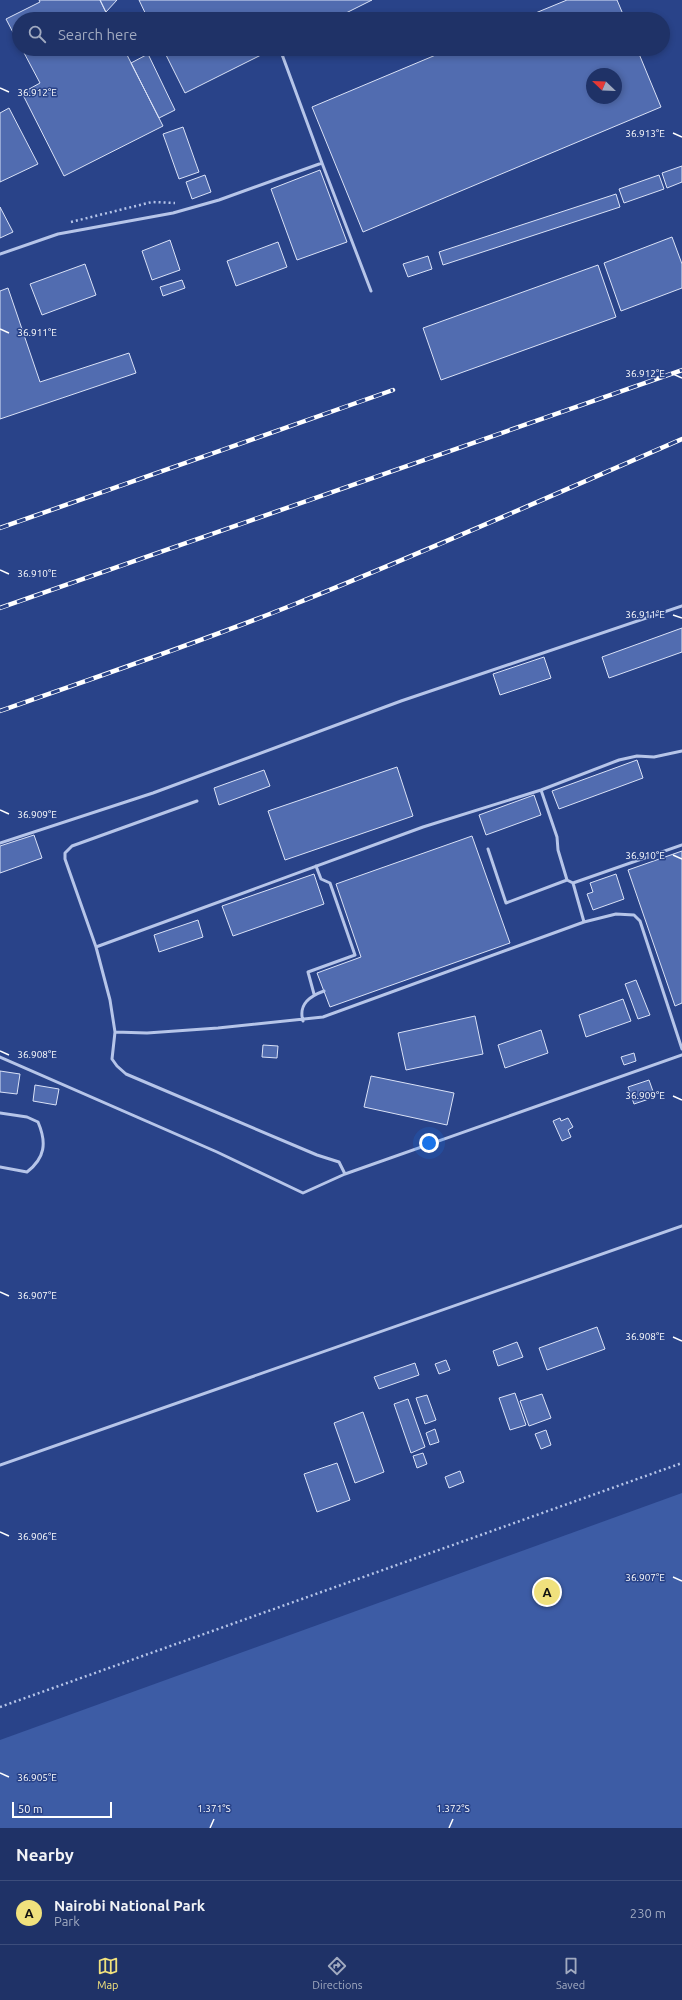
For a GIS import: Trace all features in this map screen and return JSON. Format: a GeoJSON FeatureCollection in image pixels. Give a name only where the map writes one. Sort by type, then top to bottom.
{"type":"FeatureCollection","features":[{"type":"Feature","properties":{"kind":"lane"},"geometry":{"type":"LineString","coordinates":[[283,56],[371,291]]}},
{"type":"Feature","properties":{"kind":"lane"},"geometry":{"type":"LineString","coordinates":[[0,254],[58,234],[173,213],[219,200],[322,163]]}},
{"type":"Feature","properties":{"kind":"lane"},"geometry":{"type":"LineString","coordinates":[[0,843],[153,793],[401,701],[682,606]]}},
{"type":"Feature","properties":{"kind":"lane"},"geometry":{"type":"LineString","coordinates":[[96,947],[423,827],[541,790],[619,760],[637,756],[654,757],[682,751]]}},
{"type":"Feature","properties":{"kind":"lane"},"geometry":{"type":"LineString","coordinates":[[541,790],[557,837],[558,850],[566,880]]}},
{"type":"Feature","properties":{"kind":"lane"},"geometry":{"type":"LineString","coordinates":[[197,802],[72,846],[65,854],[65,859],[96,947],[110,1000],[115,1032],[112,1059],[126,1074],[317,1156],[339,1162],[346,1174]]}},
{"type":"Feature","properties":{"kind":"lane"},"geometry":{"type":"LineString","coordinates":[[488,849],[506,902],[566,880],[573,883],[682,845]]}},
{"type":"Feature","properties":{"kind":"lane"},"geometry":{"type":"LineString","coordinates":[[314,994],[308,972],[355,954],[330,883],[321,880],[316,866]]}},
{"type":"Feature","properties":{"kind":"lane"},"geometry":{"type":"LineString","coordinates":[[573,883],[584,922]]}},
{"type":"Feature","properties":{"kind":"lane"},"geometry":{"type":"LineString","coordinates":[[115,1032],[146,1033],[303,1021],[323,1017],[584,922],[616,914],[634,915],[640,921],[682,1049]]}},
{"type":"Feature","properties":{"kind":"lane"},"geometry":{"type":"LineString","coordinates":[[303,1021],[301,1013],[305,1003],[314,994],[324,991]]}},
{"type":"Feature","properties":{"kind":"lane"},"geometry":{"type":"LineString","coordinates":[[0,1057],[217,1152],[303,1193],[346,1174],[682,1055]]}},
{"type":"Feature","properties":{"kind":"lane"},"geometry":{"type":"LineString","coordinates":[[0,1113],[27,1117],[38,1122],[43,1133],[42,1153],[38,1163],[27,1172],[0,1167]]}},
{"type":"Feature","properties":{"kind":"lane"},"geometry":{"type":"LineString","coordinates":[[0,1464],[682,1226]]}},
{"type":"Feature","properties":{"kind":"path"},"geometry":{"type":"LineString","coordinates":[[67,223],[152,202],[181,204]]}},
{"type":"Feature","properties":{"kind":"path"},"geometry":{"type":"LineString","coordinates":[[0,1707],[682,1463]]}},
{"type":"Feature","properties":{"kind":"shaded area"},"geometry":{"type":"Polygon","coordinates":[[[682,1493],[682,1828],[0,1828],[0,1740],[682,1493]]]}},
{"type":"Feature","properties":{"kind":"building"},"geometry":{"type":"Polygon","coordinates":[[[39,0],[100,0],[106,12],[20,12],[40,2],[39,0]]]}},
{"type":"Feature","properties":{"kind":"building"},"geometry":{"type":"Polygon","coordinates":[[[100,0],[117,0],[106,12],[100,0]]]}},
{"type":"Feature","properties":{"kind":"building"},"geometry":{"type":"Polygon","coordinates":[[[139,0],[372,0],[348,12],[145,12],[139,0]]]}},
{"type":"Feature","properties":{"kind":"building"},"geometry":{"type":"Polygon","coordinates":[[[567,0],[617,0],[622,12],[538,12],[567,0]]]}},
{"type":"Feature","properties":{"kind":"building"},"geometry":{"type":"Polygon","coordinates":[[[12,16],[12,31],[6,19],[12,16]]]}},
{"type":"Feature","properties":{"kind":"building"},"geometry":{"type":"Polygon","coordinates":[[[26,56],[128,56],[163,126],[64,176],[22,93],[40,83],[26,56]]]}},
{"type":"Feature","properties":{"kind":"building"},"geometry":{"type":"Polygon","coordinates":[[[144,56],[149,56],[175,110],[159,118],[131,63],[144,56]]]}},
{"type":"Feature","properties":{"kind":"building"},"geometry":{"type":"Polygon","coordinates":[[[166,56],[259,56],[185,93],[166,56]]]}},
{"type":"Feature","properties":{"kind":"building"},"geometry":{"type":"Polygon","coordinates":[[[433,56],[640,56],[661,107],[363,232],[312,107],[433,56]]]}},
{"type":"Feature","properties":{"kind":"building"},"geometry":{"type":"Polygon","coordinates":[[[9,108],[38,164],[0,182],[0,113],[9,108]]]}},
{"type":"Feature","properties":{"kind":"building"},"geometry":{"type":"Polygon","coordinates":[[[183,127],[199,172],[179,179],[163,134],[183,127]]]}},
{"type":"Feature","properties":{"kind":"building"},"geometry":{"type":"Polygon","coordinates":[[[682,166],[682,182],[667,188],[662,173],[682,166]]]}},
{"type":"Feature","properties":{"kind":"building"},"geometry":{"type":"Polygon","coordinates":[[[320,170],[347,242],[297,260],[271,189],[320,170]]]}},
{"type":"Feature","properties":{"kind":"building"},"geometry":{"type":"Polygon","coordinates":[[[205,175],[211,192],[192,199],[186,182],[205,175]]]}},
{"type":"Feature","properties":{"kind":"building"},"geometry":{"type":"Polygon","coordinates":[[[659,175],[664,189],[624,203],[619,189],[659,175]]]}},
{"type":"Feature","properties":{"kind":"building"},"geometry":{"type":"Polygon","coordinates":[[[616,194],[620,207],[443,265],[439,252],[616,194]]]}},
{"type":"Feature","properties":{"kind":"building"},"geometry":{"type":"Polygon","coordinates":[[[0,207],[13,232],[0,238],[0,207]]]}},
{"type":"Feature","properties":{"kind":"building"},"geometry":{"type":"Polygon","coordinates":[[[672,237],[682,264],[682,288],[621,311],[604,263],[672,237]]]}},
{"type":"Feature","properties":{"kind":"building"},"geometry":{"type":"Polygon","coordinates":[[[170,240],[180,270],[152,280],[142,251],[170,240]]]}},
{"type":"Feature","properties":{"kind":"building"},"geometry":{"type":"Polygon","coordinates":[[[278,242],[287,267],[236,286],[227,261],[278,242]]]}},
{"type":"Feature","properties":{"kind":"building"},"geometry":{"type":"Polygon","coordinates":[[[428,256],[432,269],[408,277],[403,264],[428,256]]]}},
{"type":"Feature","properties":{"kind":"building"},"geometry":{"type":"Polygon","coordinates":[[[85,264],[96,295],[42,315],[30,284],[85,264]]]}},
{"type":"Feature","properties":{"kind":"building"},"geometry":{"type":"Polygon","coordinates":[[[598,265],[616,317],[441,380],[423,328],[598,265]]]}},
{"type":"Feature","properties":{"kind":"building"},"geometry":{"type":"Polygon","coordinates":[[[182,280],[185,288],[163,296],[160,287],[182,280]]]}},
{"type":"Feature","properties":{"kind":"building"},"geometry":{"type":"Polygon","coordinates":[[[8,288],[40,382],[129,353],[136,373],[0,419],[0,291],[8,288]]]}},
{"type":"Feature","properties":{"kind":"building"},"geometry":{"type":"Polygon","coordinates":[[[682,628],[682,652],[609,678],[602,657],[682,628]]]}},
{"type":"Feature","properties":{"kind":"building"},"geometry":{"type":"Polygon","coordinates":[[[544,657],[551,678],[500,695],[493,674],[544,657]]]}},
{"type":"Feature","properties":{"kind":"building"},"geometry":{"type":"Polygon","coordinates":[[[637,760],[643,778],[559,809],[552,791],[637,760]]]}},
{"type":"Feature","properties":{"kind":"building"},"geometry":{"type":"Polygon","coordinates":[[[397,767],[413,816],[285,860],[268,811],[397,767]]]}},
{"type":"Feature","properties":{"kind":"building"},"geometry":{"type":"Polygon","coordinates":[[[264,770],[270,786],[219,805],[214,788],[264,770]]]}},
{"type":"Feature","properties":{"kind":"building"},"geometry":{"type":"Polygon","coordinates":[[[534,795],[541,815],[486,835],[479,815],[534,795]]]}},
{"type":"Feature","properties":{"kind":"building"},"geometry":{"type":"Polygon","coordinates":[[[34,835],[42,858],[0,873],[0,846],[34,835]]]}},
{"type":"Feature","properties":{"kind":"building"},"geometry":{"type":"Polygon","coordinates":[[[472,836],[510,943],[330,1007],[317,973],[361,957],[336,884],[472,836]]]}},
{"type":"Feature","properties":{"kind":"building"},"geometry":{"type":"Polygon","coordinates":[[[682,851],[682,1003],[675,1006],[628,870],[682,851]]]}},
{"type":"Feature","properties":{"kind":"building"},"geometry":{"type":"Polygon","coordinates":[[[314,874],[324,904],[233,936],[222,906],[314,874]]]}},
{"type":"Feature","properties":{"kind":"building"},"geometry":{"type":"Polygon","coordinates":[[[616,874],[624,899],[593,910],[587,894],[593,892],[590,883],[616,874]]]}},
{"type":"Feature","properties":{"kind":"building"},"geometry":{"type":"Polygon","coordinates":[[[198,920],[203,937],[159,952],[154,935],[198,920]]]}},
{"type":"Feature","properties":{"kind":"building"},"geometry":{"type":"Polygon","coordinates":[[[636,980],[650,1015],[638,1019],[625,984],[636,980]]]}},
{"type":"Feature","properties":{"kind":"building"},"geometry":{"type":"Polygon","coordinates":[[[623,999],[631,1021],[586,1037],[579,1015],[623,999]]]}},
{"type":"Feature","properties":{"kind":"building"},"geometry":{"type":"Polygon","coordinates":[[[475,1016],[483,1054],[406,1070],[398,1033],[475,1016]]]}},
{"type":"Feature","properties":{"kind":"building"},"geometry":{"type":"Polygon","coordinates":[[[541,1030],[548,1053],[505,1068],[498,1045],[541,1030]]]}},
{"type":"Feature","properties":{"kind":"building"},"geometry":{"type":"Polygon","coordinates":[[[263,1045],[278,1046],[277,1058],[262,1057],[263,1045]]]}},
{"type":"Feature","properties":{"kind":"building"},"geometry":{"type":"Polygon","coordinates":[[[634,1053],[636,1061],[624,1065],[621,1057],[634,1053]]]}},
{"type":"Feature","properties":{"kind":"building"},"geometry":{"type":"Polygon","coordinates":[[[0,1071],[20,1074],[17,1094],[0,1092],[0,1071]]]}},
{"type":"Feature","properties":{"kind":"building"},"geometry":{"type":"Polygon","coordinates":[[[371,1076],[454,1093],[447,1125],[364,1107],[371,1076]]]}},
{"type":"Feature","properties":{"kind":"building"},"geometry":{"type":"Polygon","coordinates":[[[649,1080],[655,1097],[634,1104],[628,1087],[649,1080]]]}},
{"type":"Feature","properties":{"kind":"building"},"geometry":{"type":"Polygon","coordinates":[[[35,1085],[59,1089],[56,1105],[33,1101],[35,1085]]]}},
{"type":"Feature","properties":{"kind":"building"},"geometry":{"type":"Polygon","coordinates":[[[560,1118],[561,1121],[568,1118],[573,1127],[568,1130],[571,1137],[562,1141],[553,1121],[560,1118]]]}},
{"type":"Feature","properties":{"kind":"building"},"geometry":{"type":"Polygon","coordinates":[[[597,1327],[605,1349],[547,1370],[539,1348],[597,1327]]]}},
{"type":"Feature","properties":{"kind":"building"},"geometry":{"type":"Polygon","coordinates":[[[517,1342],[523,1357],[498,1366],[493,1351],[517,1342]]]}},
{"type":"Feature","properties":{"kind":"building"},"geometry":{"type":"Polygon","coordinates":[[[446,1360],[450,1370],[439,1374],[435,1364],[446,1360]]]}},
{"type":"Feature","properties":{"kind":"building"},"geometry":{"type":"Polygon","coordinates":[[[415,1363],[419,1375],[379,1389],[374,1377],[415,1363]]]}},
{"type":"Feature","properties":{"kind":"building"},"geometry":{"type":"Polygon","coordinates":[[[515,1393],[526,1425],[510,1430],[499,1398],[515,1393]]]}},
{"type":"Feature","properties":{"kind":"building"},"geometry":{"type":"Polygon","coordinates":[[[542,1394],[551,1418],[529,1426],[520,1401],[542,1394]]]}},
{"type":"Feature","properties":{"kind":"building"},"geometry":{"type":"Polygon","coordinates":[[[427,1395],[436,1420],[425,1424],[416,1398],[427,1395]]]}},
{"type":"Feature","properties":{"kind":"building"},"geometry":{"type":"Polygon","coordinates":[[[408,1399],[425,1447],[411,1453],[394,1404],[408,1399]]]}},
{"type":"Feature","properties":{"kind":"building"},"geometry":{"type":"Polygon","coordinates":[[[363,1412],[384,1472],[355,1483],[334,1423],[363,1412]]]}},
{"type":"Feature","properties":{"kind":"building"},"geometry":{"type":"Polygon","coordinates":[[[435,1429],[439,1442],[430,1445],[426,1433],[435,1429]]]}},
{"type":"Feature","properties":{"kind":"building"},"geometry":{"type":"Polygon","coordinates":[[[546,1430],[551,1445],[541,1449],[535,1434],[546,1430]]]}},
{"type":"Feature","properties":{"kind":"building"},"geometry":{"type":"Polygon","coordinates":[[[423,1453],[427,1464],[417,1468],[413,1456],[423,1453]]]}},
{"type":"Feature","properties":{"kind":"building"},"geometry":{"type":"Polygon","coordinates":[[[337,1463],[350,1500],[317,1512],[304,1474],[337,1463]]]}},
{"type":"Feature","properties":{"kind":"building"},"geometry":{"type":"Polygon","coordinates":[[[460,1471],[464,1482],[449,1488],[445,1477],[460,1471]]]}},
{"type":"Feature","properties":{"kind":"railway"},"geometry":{"type":"LineString","coordinates":[[0,608],[682,370]]}},
{"type":"Feature","properties":{"kind":"railway"},"geometry":{"type":"LineString","coordinates":[[0,528],[393,390]]}},
{"type":"Feature","properties":{"kind":"railway"},"geometry":{"type":"LineString","coordinates":[[0,711],[185,646],[295,604],[441,544],[682,439]]}},
{"type":"Feature","properties":{"kind":"place","name":"Nairobi National Park"},"geometry":{"type":"Point","coordinates":[547,1592]}}]}
